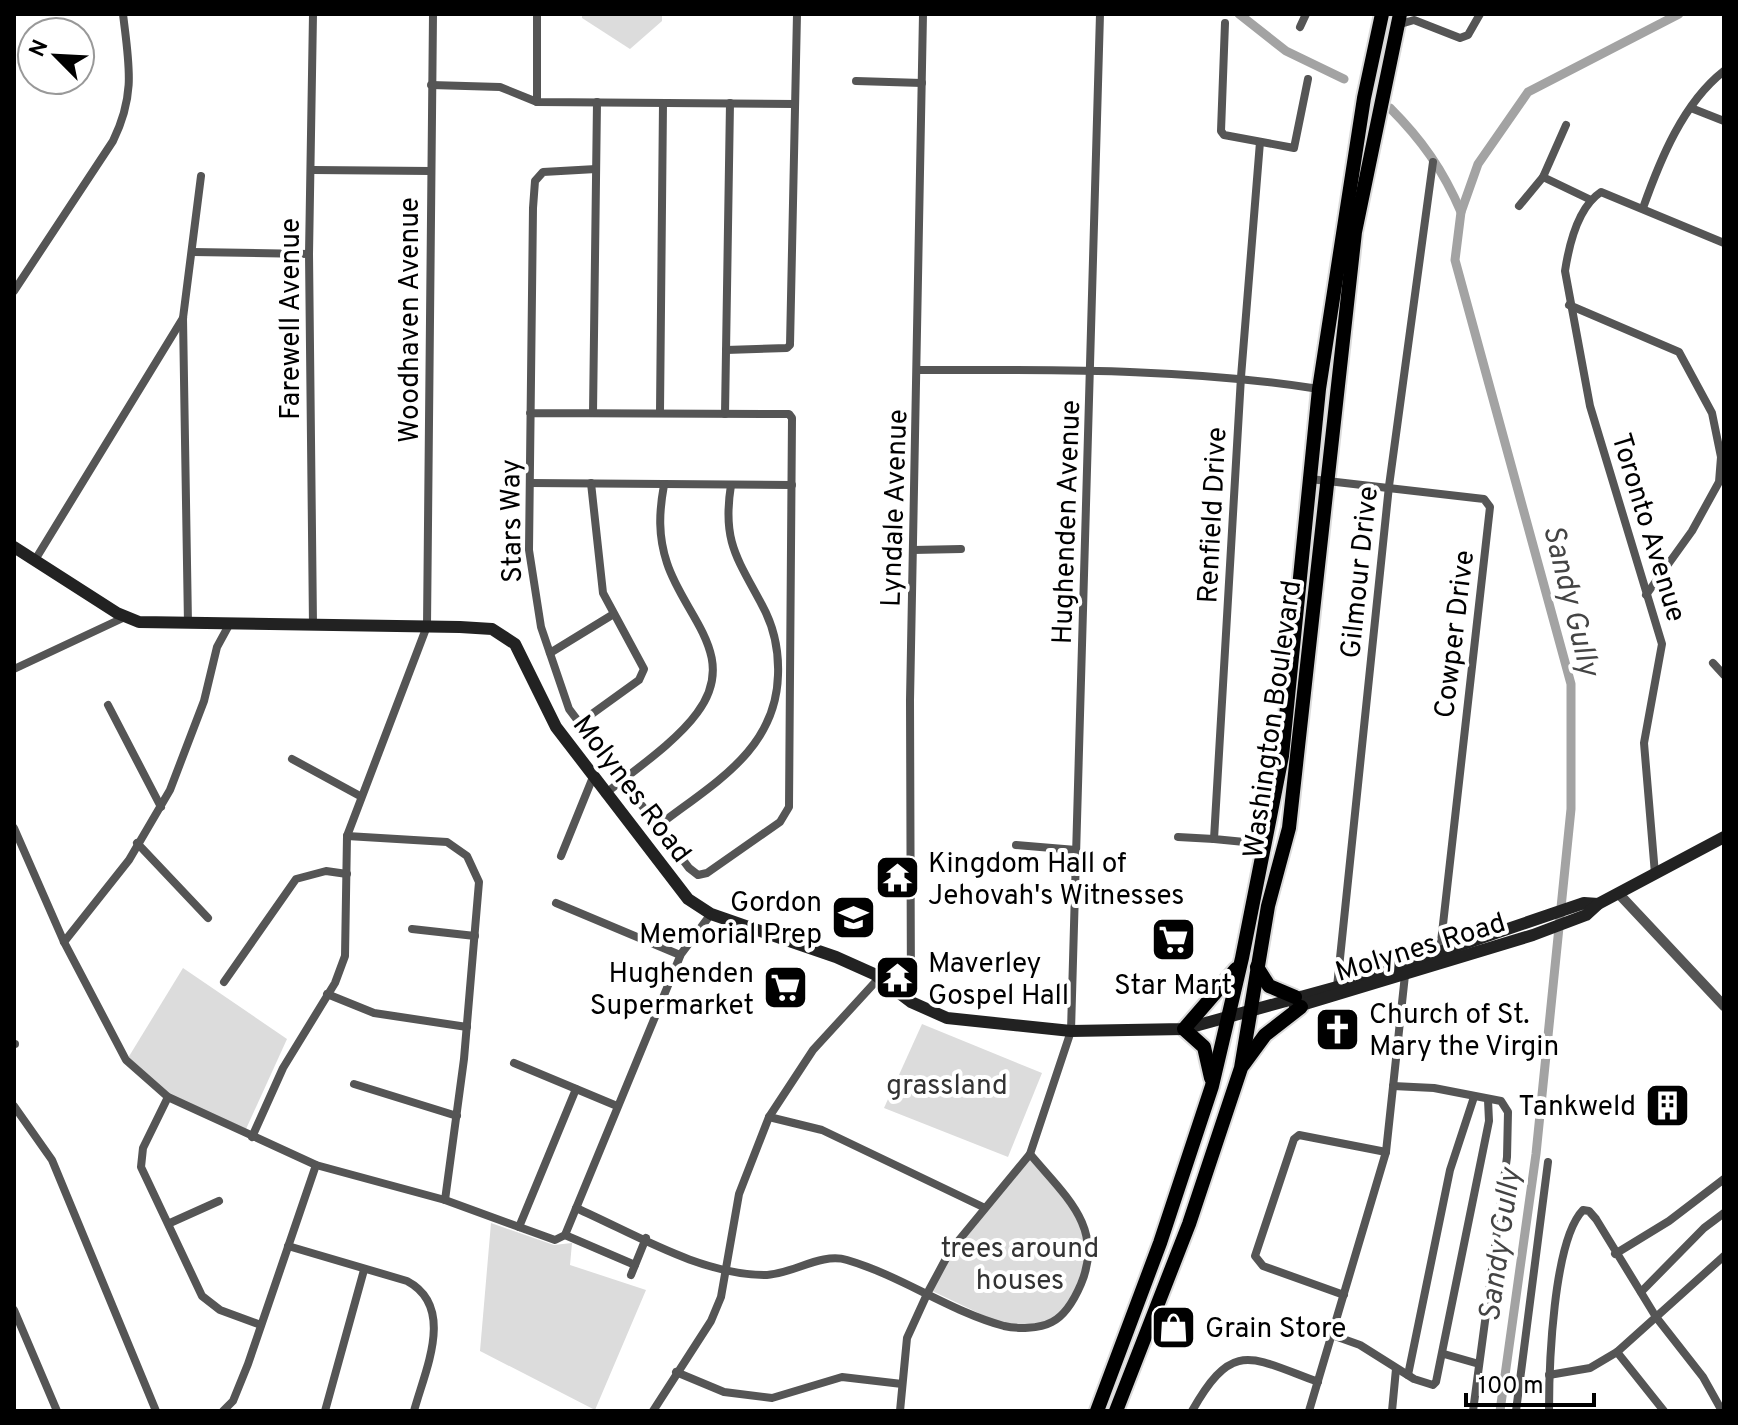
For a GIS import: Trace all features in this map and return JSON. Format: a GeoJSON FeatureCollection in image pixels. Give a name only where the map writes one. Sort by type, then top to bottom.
{"type":"FeatureCollection","features":[{"type":"Feature","properties":{"kind":"highway","name":"Washington Boulevard"},"geometry":{"type":"LineString","coordinates":[[1097,1411],[1160,1243],[1212,1086],[1242,958],[1282,756],[1319,389],[1364,98],[1382,14]]}},
{"type":"Feature","properties":{"kind":"highway","name":"Washington Boulevard"},"geometry":{"type":"LineString","coordinates":[[1116,1411],[1189,1224],[1241,1068],[1268,906],[1289,828],[1355,232],[1398,20]]}},
{"type":"Feature","properties":{"kind":"highway"},"geometry":{"type":"LineString","coordinates":[[1212,1086],[1204,1047],[1184,1029],[1222,989],[1242,958]]}},
{"type":"Feature","properties":{"kind":"highway"},"geometry":{"type":"LineString","coordinates":[[1241,1068],[1265,1035],[1298,1002],[1269,986],[1257,967]]}},
{"type":"Feature","properties":{"kind":"main road","name":"Molynes Road"},"geometry":{"type":"LineString","coordinates":[[14,547],[125,617],[145,623],[427,626],[492,629],[508,637],[556,727],[680,891],[711,914],[836,957],[879,978],[911,1002],[947,1018],[1071,1031],[1184,1029],[1405,975],[1532,930],[1618,893],[1724,837]]}},
{"type":"Feature","properties":{"kind":"main road","name":"Molynes Road"},"geometry":{"type":"LineString","coordinates":[[1298,1002],[1440,951],[1532,930]]}},
{"type":"Feature","properties":{"kind":"street"},"geometry":{"type":"LineString","coordinates":[[14,291],[125,117],[131,95],[123,14]]}},
{"type":"Feature","properties":{"kind":"street","name":"Farewell Avenue"},"geometry":{"type":"LineString","coordinates":[[313,14],[313,170],[309,254],[313,625]]}},
{"type":"Feature","properties":{"kind":"street","name":"Woodhaven Avenue"},"geometry":{"type":"LineString","coordinates":[[427,626],[433,14]]}},
{"type":"Feature","properties":{"kind":"street"},"geometry":{"type":"LineString","coordinates":[[537,14],[537,102]]}},
{"type":"Feature","properties":{"kind":"street"},"geometry":{"type":"LineString","coordinates":[[726,350],[789,347],[797,14]]}},
{"type":"Feature","properties":{"kind":"street","name":"Lyndale Avenue"},"geometry":{"type":"LineString","coordinates":[[911,1002],[910,700],[923,14]]}},
{"type":"Feature","properties":{"kind":"street","name":"Hughenden Avenue"},"geometry":{"type":"LineString","coordinates":[[1030,1154],[1071,1031],[1093,370],[1100,14]]}},
{"type":"Feature","properties":{"kind":"street"},"geometry":{"type":"LineString","coordinates":[[1300,27],[1306,14]]}},
{"type":"Feature","properties":{"kind":"street"},"geometry":{"type":"LineString","coordinates":[[1398,20],[1414,20],[1460,38],[1468,35],[1480,14]]}},
{"type":"Feature","properties":{"kind":"street"},"geometry":{"type":"LineString","coordinates":[[1225,23],[1221,131],[1224,135],[1294,148],[1308,79]]}},
{"type":"Feature","properties":{"kind":"street"},"geometry":{"type":"LineString","coordinates":[[1643,208],[1664,156],[1691,108],[1708,84],[1724,71]]}},
{"type":"Feature","properties":{"kind":"street"},"geometry":{"type":"LineString","coordinates":[[856,81],[922,83]]}},
{"type":"Feature","properties":{"kind":"street"},"geometry":{"type":"LineString","coordinates":[[431,85],[500,87],[537,102],[795,104]]}},
{"type":"Feature","properties":{"kind":"street"},"geometry":{"type":"LineString","coordinates":[[593,413],[597,102]]}},
{"type":"Feature","properties":{"kind":"street"},"geometry":{"type":"LineString","coordinates":[[660,412],[663,103]]}},
{"type":"Feature","properties":{"kind":"street"},"geometry":{"type":"LineString","coordinates":[[725,414],[730,103]]}},
{"type":"Feature","properties":{"kind":"street"},"geometry":{"type":"LineString","coordinates":[[1691,108],[1724,121]]}},
{"type":"Feature","properties":{"kind":"street"},"geometry":{"type":"LineString","coordinates":[[1519,206],[1543,177],[1566,125]]}},
{"type":"Feature","properties":{"kind":"street","name":"Renfield Drive"},"geometry":{"type":"LineString","coordinates":[[1214,839],[1241,377],[1260,142]]}},
{"type":"Feature","properties":{"kind":"street","name":"Gilmour Drive"},"geometry":{"type":"LineString","coordinates":[[1337,987],[1389,486],[1433,162]]}},
{"type":"Feature","properties":{"kind":"street","name":"Stars Way"},"geometry":{"type":"LineString","coordinates":[[596,169],[543,172],[533,186],[530,573],[541,627],[550,653],[578,724],[698,875],[707,873],[780,822],[787,811],[791,711]]}},
{"type":"Feature","properties":{"kind":"street"},"geometry":{"type":"LineString","coordinates":[[313,170],[431,171]]}},
{"type":"Feature","properties":{"kind":"street"},"geometry":{"type":"LineString","coordinates":[[188,624],[183,318],[201,176]]}},
{"type":"Feature","properties":{"kind":"street"},"geometry":{"type":"LineString","coordinates":[[1543,177],[1591,200],[1597,193],[1605,192],[1724,243]]}},
{"type":"Feature","properties":{"kind":"street","name":"Toronto Avenue"},"geometry":{"type":"LineString","coordinates":[[1591,200],[1568,250],[1565,271],[1590,406],[1662,644],[1644,743],[1655,874]]}},
{"type":"Feature","properties":{"kind":"street"},"geometry":{"type":"LineString","coordinates":[[193,252],[309,254]]}},
{"type":"Feature","properties":{"kind":"street"},"geometry":{"type":"LineString","coordinates":[[1569,305],[1679,352],[1700,385],[1712,413],[1723,456],[1719,482],[1646,595]]}},
{"type":"Feature","properties":{"kind":"street"},"geometry":{"type":"LineString","coordinates":[[35,560],[183,318]]}},
{"type":"Feature","properties":{"kind":"street"},"geometry":{"type":"LineString","coordinates":[[918,370],[1093,370],[1241,377],[1319,389]]}},
{"type":"Feature","properties":{"kind":"street"},"geometry":{"type":"LineString","coordinates":[[530,413],[789,414],[792,418],[791,711],[773,714]]}},
{"type":"Feature","properties":{"kind":"street","name":"Cowper Drive"},"geometry":{"type":"LineString","coordinates":[[1310,479],[1484,499],[1490,507],[1440,951]]}},
{"type":"Feature","properties":{"kind":"street"},"geometry":{"type":"LineString","coordinates":[[530,483],[792,485]]}},
{"type":"Feature","properties":{"kind":"street"},"geometry":{"type":"LineString","coordinates":[[578,724],[644,673],[642,664],[612,615],[598,570],[591,483]]}},
{"type":"Feature","properties":{"kind":"street"},"geometry":{"type":"LineString","coordinates":[[605,794],[696,715],[712,679],[712,649],[685,605],[667,564],[659,517],[664,485]]}},
{"type":"Feature","properties":{"kind":"street"},"geometry":{"type":"LineString","coordinates":[[658,826],[735,769],[753,749],[773,714],[778,670],[771,623],[731,547],[726,512],[731,485]]}},
{"type":"Feature","properties":{"kind":"street"},"geometry":{"type":"LineString","coordinates":[[913,550],[961,549]]}},
{"type":"Feature","properties":{"kind":"street"},"geometry":{"type":"LineString","coordinates":[[550,653],[612,615]]}},
{"type":"Feature","properties":{"kind":"street"},"geometry":{"type":"LineString","coordinates":[[14,669],[125,617]]}},
{"type":"Feature","properties":{"kind":"street"},"geometry":{"type":"LineString","coordinates":[[771,623],[792,619]]}},
{"type":"Feature","properties":{"kind":"street"},"geometry":{"type":"LineString","coordinates":[[64,942],[115,880],[161,807],[195,727],[217,647],[229,625]]}},
{"type":"Feature","properties":{"kind":"street"},"geometry":{"type":"LineString","coordinates":[[252,1137],[283,1068],[327,994],[345,956],[347,836],[427,626]]}},
{"type":"Feature","properties":{"kind":"street"},"geometry":{"type":"LineString","coordinates":[[1713,663],[1724,675]]}},
{"type":"Feature","properties":{"kind":"street"},"geometry":{"type":"LineString","coordinates":[[108,705],[161,807]]}},
{"type":"Feature","properties":{"kind":"street"},"geometry":{"type":"LineString","coordinates":[[292,759],[360,796]]}},
{"type":"Feature","properties":{"kind":"street"},"geometry":{"type":"LineString","coordinates":[[561,856],[593,777]]}},
{"type":"Feature","properties":{"kind":"street"},"geometry":{"type":"LineString","coordinates":[[14,828],[64,942],[126,1060],[168,1097],[316,1165],[445,1200],[555,1240],[565,1235],[680,955],[711,914]]}},
{"type":"Feature","properties":{"kind":"street"},"geometry":{"type":"LineString","coordinates":[[347,836],[424,839],[458,847],[475,867],[479,882],[467,1027],[445,1200]]}},
{"type":"Feature","properties":{"kind":"street"},"geometry":{"type":"LineString","coordinates":[[1178,837],[1265,844]]}},
{"type":"Feature","properties":{"kind":"street"},"geometry":{"type":"LineString","coordinates":[[137,843],[208,918]]}},
{"type":"Feature","properties":{"kind":"street"},"geometry":{"type":"LineString","coordinates":[[1016,845],[1076,850]]}},
{"type":"Feature","properties":{"kind":"street"},"geometry":{"type":"LineString","coordinates":[[224,982],[296,879],[326,871],[347,874]]}},
{"type":"Feature","properties":{"kind":"street"},"geometry":{"type":"LineString","coordinates":[[1618,893],[1724,1006]]}},
{"type":"Feature","properties":{"kind":"street"},"geometry":{"type":"LineString","coordinates":[[556,903],[680,955]]}},
{"type":"Feature","properties":{"kind":"street"},"geometry":{"type":"LineString","coordinates":[[412,929],[475,936]]}},
{"type":"Feature","properties":{"kind":"street"},"geometry":{"type":"LineString","coordinates":[[1309,1411],[1386,1152],[1405,975]]}},
{"type":"Feature","properties":{"kind":"street"},"geometry":{"type":"LineString","coordinates":[[653,1411],[711,1321],[721,1297],[722,1269],[739,1194],[769,1117],[813,1050],[879,978]]}},
{"type":"Feature","properties":{"kind":"street"},"geometry":{"type":"LineString","coordinates":[[327,994],[360,1009],[467,1027]]}},
{"type":"Feature","properties":{"kind":"street"},"geometry":{"type":"LineString","coordinates":[[514,1063],[617,1106]]}},
{"type":"Feature","properties":{"kind":"street"},"geometry":{"type":"LineString","coordinates":[[354,1084],[457,1116]]}},
{"type":"Feature","properties":{"kind":"street"},"geometry":{"type":"LineString","coordinates":[[1393,1086],[1434,1088],[1506,1105],[1509,1126],[1473,1411]]}},
{"type":"Feature","properties":{"kind":"street"},"geometry":{"type":"LineString","coordinates":[[519,1227],[576,1089]]}},
{"type":"Feature","properties":{"kind":"street"},"geometry":{"type":"LineString","coordinates":[[168,1097],[141,1158],[141,1167],[209,1304],[261,1325]]}},
{"type":"Feature","properties":{"kind":"street"},"geometry":{"type":"LineString","coordinates":[[1408,1375],[1450,1170],[1474,1097]]}},
{"type":"Feature","properties":{"kind":"street"},"geometry":{"type":"LineString","coordinates":[[1332,1335],[1383,1357],[1408,1375],[1435,1384],[1444,1354],[1463,1235],[1489,1121],[1488,1100]]}},
{"type":"Feature","properties":{"kind":"street"},"geometry":{"type":"LineString","coordinates":[[14,1106],[52,1160],[156,1411]]}},
{"type":"Feature","properties":{"kind":"street"},"geometry":{"type":"LineString","coordinates":[[769,1117],[822,1130],[983,1207]]}},
{"type":"Feature","properties":{"kind":"street"},"geometry":{"type":"LineString","coordinates":[[1344,1295],[1263,1266],[1255,1256],[1294,1139],[1299,1135],[1386,1152]]}},
{"type":"Feature","properties":{"kind":"street"},"geometry":{"type":"LineString","coordinates":[[576,1208],[722,1269],[772,1274],[841,1259],[892,1275],[928,1292],[1006,1326],[1032,1327],[1053,1322],[1074,1300],[1090,1264],[1090,1243],[1079,1214],[1030,1154],[983,1207],[950,1251],[928,1292],[907,1338],[900,1409],[910,1411]]}},
{"type":"Feature","properties":{"kind":"street"},"geometry":{"type":"LineString","coordinates":[[1516,1411],[1548,1162]]}},
{"type":"Feature","properties":{"kind":"street"},"geometry":{"type":"LineString","coordinates":[[223,1411],[233,1401],[316,1165]]}},
{"type":"Feature","properties":{"kind":"street"},"geometry":{"type":"LineString","coordinates":[[1615,1254],[1669,1221],[1724,1179]]}},
{"type":"Feature","properties":{"kind":"street"},"geometry":{"type":"LineString","coordinates":[[170,1223],[219,1201]]}},
{"type":"Feature","properties":{"kind":"street"},"geometry":{"type":"LineString","coordinates":[[1549,1411],[1549,1375],[1563,1263],[1575,1218],[1583,1210],[1589,1211],[1596,1219],[1656,1317],[1703,1377],[1722,1411]]}},
{"type":"Feature","properties":{"kind":"street"},"geometry":{"type":"LineString","coordinates":[[1641,1292],[1704,1228],[1724,1213]]}},
{"type":"Feature","properties":{"kind":"street"},"geometry":{"type":"LineString","coordinates":[[565,1235],[635,1265]]}},
{"type":"Feature","properties":{"kind":"street"},"geometry":{"type":"LineString","coordinates":[[631,1275],[646,1238]]}},
{"type":"Feature","properties":{"kind":"street"},"geometry":{"type":"LineString","coordinates":[[288,1246],[420,1288],[434,1312],[435,1328],[414,1411]]}},
{"type":"Feature","properties":{"kind":"street"},"geometry":{"type":"LineString","coordinates":[[1549,1375],[1590,1368],[1617,1352],[1724,1256]]}},
{"type":"Feature","properties":{"kind":"street"},"geometry":{"type":"LineString","coordinates":[[325,1411],[364,1270]]}},
{"type":"Feature","properties":{"kind":"street"},"geometry":{"type":"LineString","coordinates":[[14,1310],[57,1411]]}},
{"type":"Feature","properties":{"kind":"street"},"geometry":{"type":"LineString","coordinates":[[1617,1352],[1664,1411]]}},
{"type":"Feature","properties":{"kind":"street"},"geometry":{"type":"LineString","coordinates":[[1444,1354],[1479,1364]]}},
{"type":"Feature","properties":{"kind":"street"},"geometry":{"type":"LineString","coordinates":[[1192,1411],[1211,1377],[1226,1365],[1244,1358],[1318,1382]]}},
{"type":"Feature","properties":{"kind":"street"},"geometry":{"type":"LineString","coordinates":[[1392,1411],[1396,1369]]}},
{"type":"Feature","properties":{"kind":"street"},"geometry":{"type":"LineString","coordinates":[[676,1372],[724,1392],[772,1398],[842,1377],[902,1384]]}},
{"type":"Feature","properties":{"kind":"green space"},"geometry":{"type":"Polygon","coordinates":[[[582,14],[662,14],[662,21],[630,49],[582,18],[582,14]]]}},
{"type":"Feature","properties":{"kind":"green space"},"geometry":{"type":"Polygon","coordinates":[[[183,968],[287,1039],[246,1129],[170,1095],[128,1058],[183,968]]]}},
{"type":"Feature","properties":{"kind":"green space","name":"grassland"},"geometry":{"type":"Polygon","coordinates":[[[922,1024],[1042,1073],[1008,1157],[884,1108],[922,1024]]]}},
{"type":"Feature","properties":{"kind":"green space","name":"trees around houses"},"geometry":{"type":"Polygon","coordinates":[[[1030,1154],[1079,1214],[1090,1243],[1074,1300],[1053,1322],[1006,1326],[930,1290],[950,1251],[1030,1154]]]}},
{"type":"Feature","properties":{"kind":"green space"},"geometry":{"type":"Polygon","coordinates":[[[491,1223],[554,1245],[572,1243],[570,1265],[646,1290],[595,1410],[480,1351],[491,1223]]]}},
{"type":"Feature","properties":{"kind":"waterway"},"geometry":{"type":"LineString","coordinates":[[1239,14],[1286,51],[1344,79]]}},
{"type":"Feature","properties":{"kind":"waterway","name":"Sandy Gully"},"geometry":{"type":"LineString","coordinates":[[1500,1411],[1536,1154],[1571,809],[1571,684],[1455,260],[1461,212],[1478,164],[1528,92],[1679,14]]}},
{"type":"Feature","properties":{"kind":"waterway"},"geometry":{"type":"LineString","coordinates":[[1390,108],[1431,156],[1461,212]]}},
{"type":"Feature","properties":{"kind":"place","name":"Kingdom Hall of Jehovah's Witnesses"},"geometry":{"type":"Point","coordinates":[897,878]}},
{"type":"Feature","properties":{"kind":"place","name":"Gordon Memorial Prep"},"geometry":{"type":"Point","coordinates":[853,917]}},
{"type":"Feature","properties":{"kind":"place","name":"Star Mart"},"geometry":{"type":"Point","coordinates":[1173,940]}},
{"type":"Feature","properties":{"kind":"place","name":"Maverley Gospel Hall"},"geometry":{"type":"Point","coordinates":[897,978]}},
{"type":"Feature","properties":{"kind":"place","name":"Hughenden Supermarket"},"geometry":{"type":"Point","coordinates":[785,988]}},
{"type":"Feature","properties":{"kind":"place","name":"Church of St. Mary the Virgin"},"geometry":{"type":"Point","coordinates":[1338,1029]}},
{"type":"Feature","properties":{"kind":"place","name":"Tankweld"},"geometry":{"type":"Point","coordinates":[1667,1105]}},
{"type":"Feature","properties":{"kind":"place","name":"Grain Store"},"geometry":{"type":"Point","coordinates":[1174,1327]}}]}
